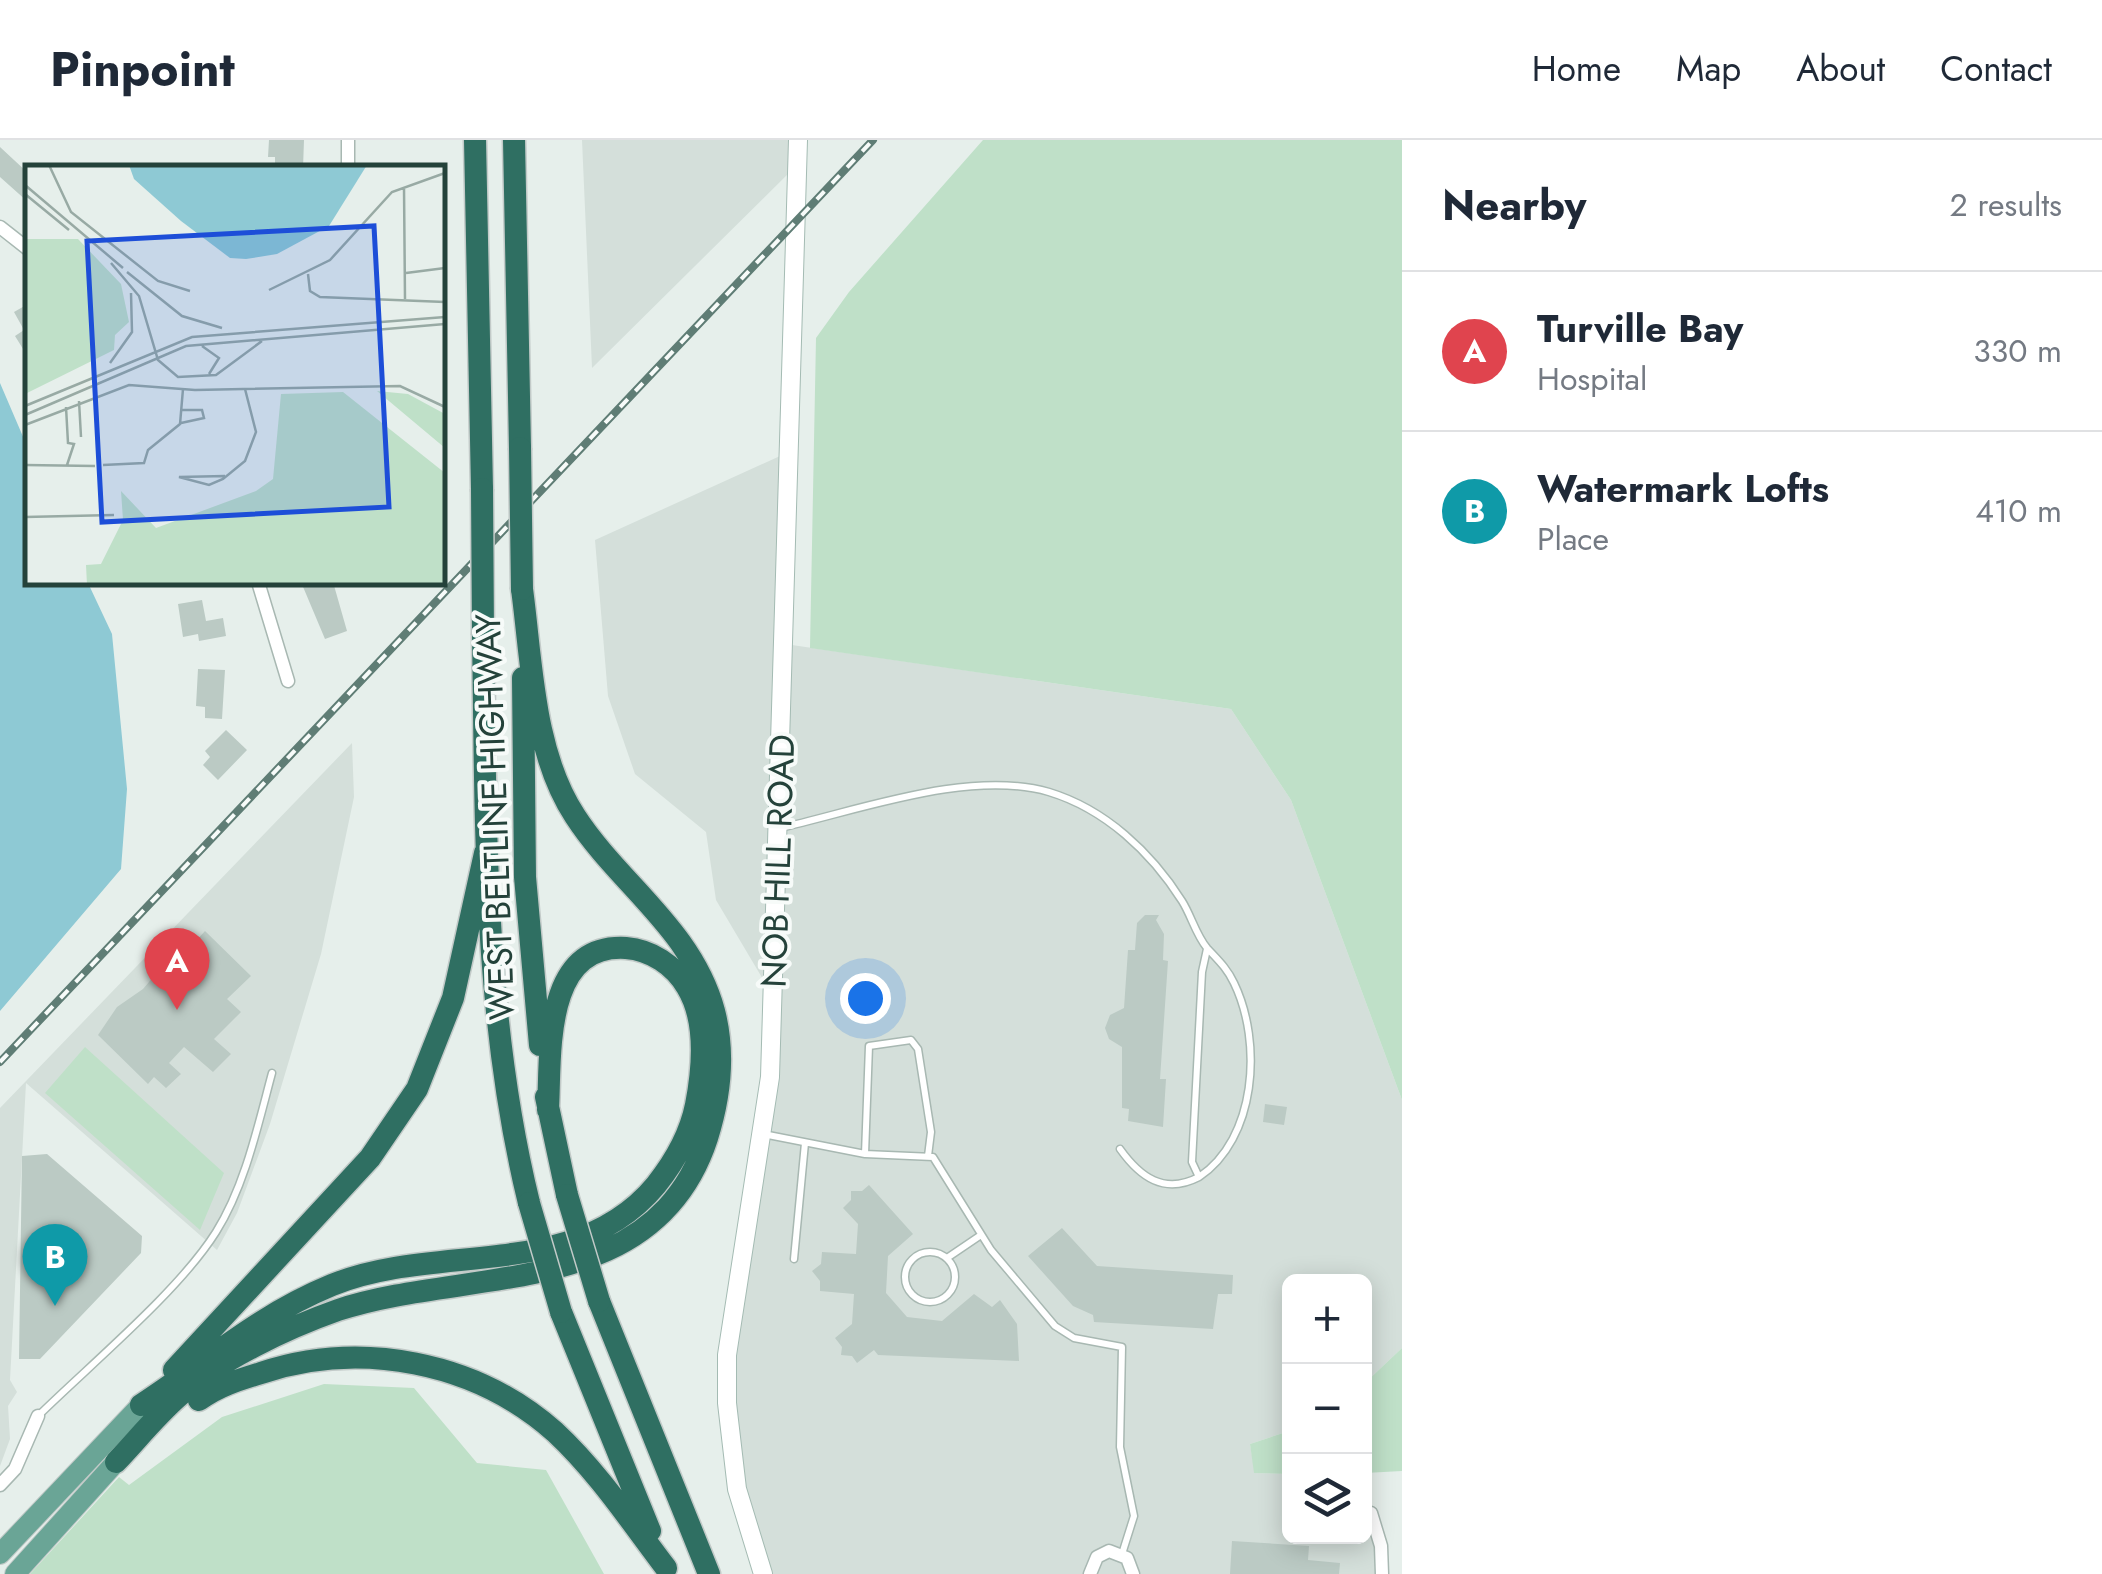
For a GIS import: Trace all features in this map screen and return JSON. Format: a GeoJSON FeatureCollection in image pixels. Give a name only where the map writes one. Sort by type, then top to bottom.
{"type":"FeatureCollection","features":[{"type":"Feature","properties":{"kind":"highway","name":"WEST BELTLINE HIGHWAY"},"geometry":{"type":"LineString","coordinates":[[475,140],[485,852],[490,960],[503,1077],[529,1203],[562,1312],[596,1406],[667,1571]]}},
{"type":"Feature","properties":{"kind":"highway","name":"WEST BELTLINE HIGHWAY"},"geometry":{"type":"LineString","coordinates":[[514,140],[525,877],[548,1110],[567,1195],[599,1301],[709,1574]]}},
{"type":"Feature","properties":{"kind":"highway"},"geometry":{"type":"LineString","coordinates":[[116,1462],[180,1394],[284,1331],[383,1298],[530,1275],[609,1252],[646,1226],[678,1192],[702,1155],[717,1106],[721,1059],[714,1012],[699,968],[673,929],[601,853],[572,812],[552,769],[541,723],[522,589]]}},
{"type":"Feature","properties":{"kind":"highway"},"geometry":{"type":"LineString","coordinates":[[141,1405],[370,1158],[417,1090],[449,1011],[485,852]]}},
{"type":"Feature","properties":{"kind":"highway"},"geometry":{"type":"LineString","coordinates":[[141,1405],[248,1326],[334,1284],[384,1270],[566,1242],[606,1228],[648,1194],[674,1163],[693,1117],[702,1072],[700,1034],[688,988],[668,964],[639,949],[614,948],[595,954],[574,970],[558,993],[552,1020],[548,1110]]}},
{"type":"Feature","properties":{"kind":"highway"},"geometry":{"type":"LineString","coordinates":[[116,1462],[216,1387],[234,1381],[306,1358],[364,1356],[420,1364],[476,1384],[552,1430],[591,1469],[667,1571]]}},
{"type":"Feature","properties":{"kind":"main road"},"geometry":{"type":"LineString","coordinates":[[0,1554],[141,1405]]}},
{"type":"Feature","properties":{"kind":"main road"},"geometry":{"type":"LineString","coordinates":[[15,1574],[116,1462]]}},
{"type":"Feature","properties":{"kind":"street","name":"NOB HILL ROAD"},"geometry":{"type":"LineString","coordinates":[[763,1574],[744,1523],[726,1403],[728,1355],[770,1077],[798,140]]}},
{"type":"Feature","properties":{"kind":"street"},"geometry":{"type":"LineString","coordinates":[[0,226],[25,247]]}},
{"type":"Feature","properties":{"kind":"street"},"geometry":{"type":"LineString","coordinates":[[259,585],[288,681]]}},
{"type":"Feature","properties":{"kind":"street"},"geometry":{"type":"LineString","coordinates":[[0,1485],[15,1469],[38,1416]]}},
{"type":"Feature","properties":{"kind":"street"},"geometry":{"type":"LineString","coordinates":[[1372,1515],[1381,1546],[1382,1574]]}},
{"type":"Feature","properties":{"kind":"street"},"geometry":{"type":"LineString","coordinates":[[1090,1574],[1092,1562],[1102,1553],[1122,1554],[1133,1574]]}},
{"type":"Feature","properties":{"kind":"lane"},"geometry":{"type":"LineString","coordinates":[[779,828],[973,785],[1045,791],[1089,808],[1137,845],[1181,899],[1208,948],[1223,962],[1236,986],[1250,1068],[1242,1120],[1232,1146],[1199,1177],[1164,1185],[1138,1174],[1120,1150]]}},
{"type":"Feature","properties":{"kind":"lane"},"geometry":{"type":"LineString","coordinates":[[1199,1177],[1192,1162],[1202,972],[1208,948]]}},
{"type":"Feature","properties":{"kind":"lane"},"geometry":{"type":"LineString","coordinates":[[865,1154],[869,1046],[910,1040],[918,1049],[931,1132],[928,1156]]}},
{"type":"Feature","properties":{"kind":"lane"},"geometry":{"type":"LineString","coordinates":[[38,1416],[170,1286],[215,1234],[255,1135],[272,1073]]}},
{"type":"Feature","properties":{"kind":"lane"},"geometry":{"type":"LineString","coordinates":[[762,1134],[865,1154],[928,1156],[941,1165],[981,1235],[1055,1326],[1074,1338],[1122,1347],[1120,1447],[1134,1516],[1122,1554]]}},
{"type":"Feature","properties":{"kind":"lane"},"geometry":{"type":"LineString","coordinates":[[794,1259],[804,1143]]}},
{"type":"Feature","properties":{"kind":"lane"},"geometry":{"type":"LineString","coordinates":[[948,1258],[981,1235]]}},
{"type":"Feature","properties":{"kind":"lane"},"geometry":{"type":"LineString","coordinates":[[932,1252],[948,1258],[955,1280],[948,1294],[927,1302],[912,1294],[905,1279],[915,1256],[932,1252]]}},
{"type":"Feature","properties":{"kind":"shaded area"},"geometry":{"type":"Polygon","coordinates":[[[582,140],[798,140],[797,165],[592,368],[582,140]]]}},
{"type":"Feature","properties":{"kind":"shaded area"},"geometry":{"type":"Polygon","coordinates":[[[791,451],[785,644],[1231,709],[1291,800],[1402,1100],[1402,1348],[1372,1376],[1372,1274],[1282,1274],[1282,1433],[1250,1444],[1255,1473],[1282,1474],[1282,1544],[1372,1544],[1372,1519],[1382,1574],[763,1574],[727,1403],[774,998],[716,900],[706,832],[635,774],[608,696],[595,540],[791,451]]]}},
{"type":"Feature","properties":{"kind":"shaded area"},"geometry":{"type":"Polygon","coordinates":[[[352,743],[354,797],[321,954],[270,1124],[237,1213],[217,1250],[26,1083],[10,1380],[17,1392],[8,1406],[10,1439],[0,1466],[0,1108],[352,743]]]}},
{"type":"Feature","properties":{"kind":"green space"},"geometry":{"type":"Polygon","coordinates":[[[983,140],[1402,140],[1402,1100],[1291,800],[1231,709],[810,648],[816,338],[849,292],[983,140]]]}},
{"type":"Feature","properties":{"kind":"green space"},"geometry":{"type":"Polygon","coordinates":[[[85,1047],[224,1173],[200,1230],[45,1093],[85,1047]]]}},
{"type":"Feature","properties":{"kind":"green space"},"geometry":{"type":"Polygon","coordinates":[[[1402,1348],[1402,1471],[1372,1473],[1372,1376],[1402,1348]]]}},
{"type":"Feature","properties":{"kind":"green space"},"geometry":{"type":"Polygon","coordinates":[[[324,1384],[414,1388],[477,1463],[546,1470],[604,1574],[30,1574],[119,1477],[129,1485],[222,1417],[324,1384]]]}},
{"type":"Feature","properties":{"kind":"green space"},"geometry":{"type":"Polygon","coordinates":[[[1282,1433],[1282,1474],[1254,1473],[1250,1444],[1282,1433]]]}},
{"type":"Feature","properties":{"kind":"water"},"geometry":{"type":"Polygon","coordinates":[[[0,383],[25,441],[25,585],[89,585],[112,634],[127,789],[121,869],[0,1011],[0,383]]]}},
{"type":"Feature","properties":{"kind":"building"},"geometry":{"type":"Polygon","coordinates":[[[269,140],[304,140],[303,165],[275,165],[275,157],[268,157],[269,140]]]}},
{"type":"Feature","properties":{"kind":"building"},"geometry":{"type":"Polygon","coordinates":[[[0,147],[25,170],[25,199],[0,177],[0,147]]]}},
{"type":"Feature","properties":{"kind":"building"},"geometry":{"type":"Polygon","coordinates":[[[25,306],[25,352],[15,336],[24,330],[14,312],[25,306]]]}},
{"type":"Feature","properties":{"kind":"building"},"geometry":{"type":"Polygon","coordinates":[[[302,585],[334,585],[347,631],[325,639],[302,585]]]}},
{"type":"Feature","properties":{"kind":"building"},"geometry":{"type":"Polygon","coordinates":[[[202,600],[206,621],[223,618],[226,636],[199,641],[198,634],[183,637],[178,604],[202,600]]]}},
{"type":"Feature","properties":{"kind":"building"},"geometry":{"type":"Polygon","coordinates":[[[198,669],[225,670],[222,719],[205,718],[205,707],[196,706],[198,669]]]}},
{"type":"Feature","properties":{"kind":"building"},"geometry":{"type":"Polygon","coordinates":[[[226,730],[247,750],[218,780],[203,765],[210,757],[205,751],[226,730]]]}},
{"type":"Feature","properties":{"kind":"building"},"geometry":{"type":"Polygon","coordinates":[[[1145,915],[1159,915],[1156,920],[1164,934],[1163,960],[1168,961],[1160,1079],[1166,1079],[1163,1127],[1128,1121],[1129,1109],[1122,1108],[1122,1047],[1109,1039],[1105,1028],[1110,1015],[1124,1008],[1128,950],[1135,950],[1137,923],[1145,915]]]}},
{"type":"Feature","properties":{"kind":"building"},"geometry":{"type":"Polygon","coordinates":[[[205,931],[251,976],[227,999],[241,1012],[214,1039],[231,1054],[213,1072],[184,1047],[169,1063],[181,1074],[166,1088],[154,1077],[148,1084],[98,1035],[117,1007],[143,989],[166,962],[172,967],[205,931]]]}},
{"type":"Feature","properties":{"kind":"building"},"geometry":{"type":"Polygon","coordinates":[[[1265,1104],[1287,1107],[1284,1125],[1263,1122],[1265,1104]]]}},
{"type":"Feature","properties":{"kind":"building"},"geometry":{"type":"Polygon","coordinates":[[[47,1154],[142,1236],[141,1253],[40,1359],[19,1359],[22,1156],[47,1154]]]}},
{"type":"Feature","properties":{"kind":"building"},"geometry":{"type":"Polygon","coordinates":[[[869,1185],[913,1234],[888,1256],[886,1293],[907,1317],[942,1321],[974,1294],[992,1307],[1000,1300],[1017,1324],[1019,1361],[878,1355],[874,1350],[857,1363],[852,1356],[841,1355],[842,1347],[835,1338],[852,1324],[854,1294],[820,1291],[820,1281],[812,1271],[821,1264],[822,1252],[856,1254],[858,1224],[843,1208],[851,1200],[851,1191],[862,1191],[869,1185]]]}},
{"type":"Feature","properties":{"kind":"building"},"geometry":{"type":"Polygon","coordinates":[[[1062,1228],[1097,1266],[1233,1275],[1232,1294],[1218,1294],[1213,1329],[1094,1322],[1093,1315],[1073,1306],[1028,1256],[1062,1228]]]}},
{"type":"Feature","properties":{"kind":"building"},"geometry":{"type":"Polygon","coordinates":[[[1232,1541],[1309,1546],[1308,1560],[1340,1563],[1339,1574],[1230,1574],[1232,1541]]]}},
{"type":"Feature","properties":{"kind":"railway"},"geometry":{"type":"LineString","coordinates":[[0,1062],[873,140]]}},
{"type":"Feature","properties":{"kind":"place","name":"Turville Bay"},"geometry":{"type":"Point","coordinates":[177,1010]}},
{"type":"Feature","properties":{"kind":"place","name":"Watermark Lofts"},"geometry":{"type":"Point","coordinates":[55,1306]}}]}
